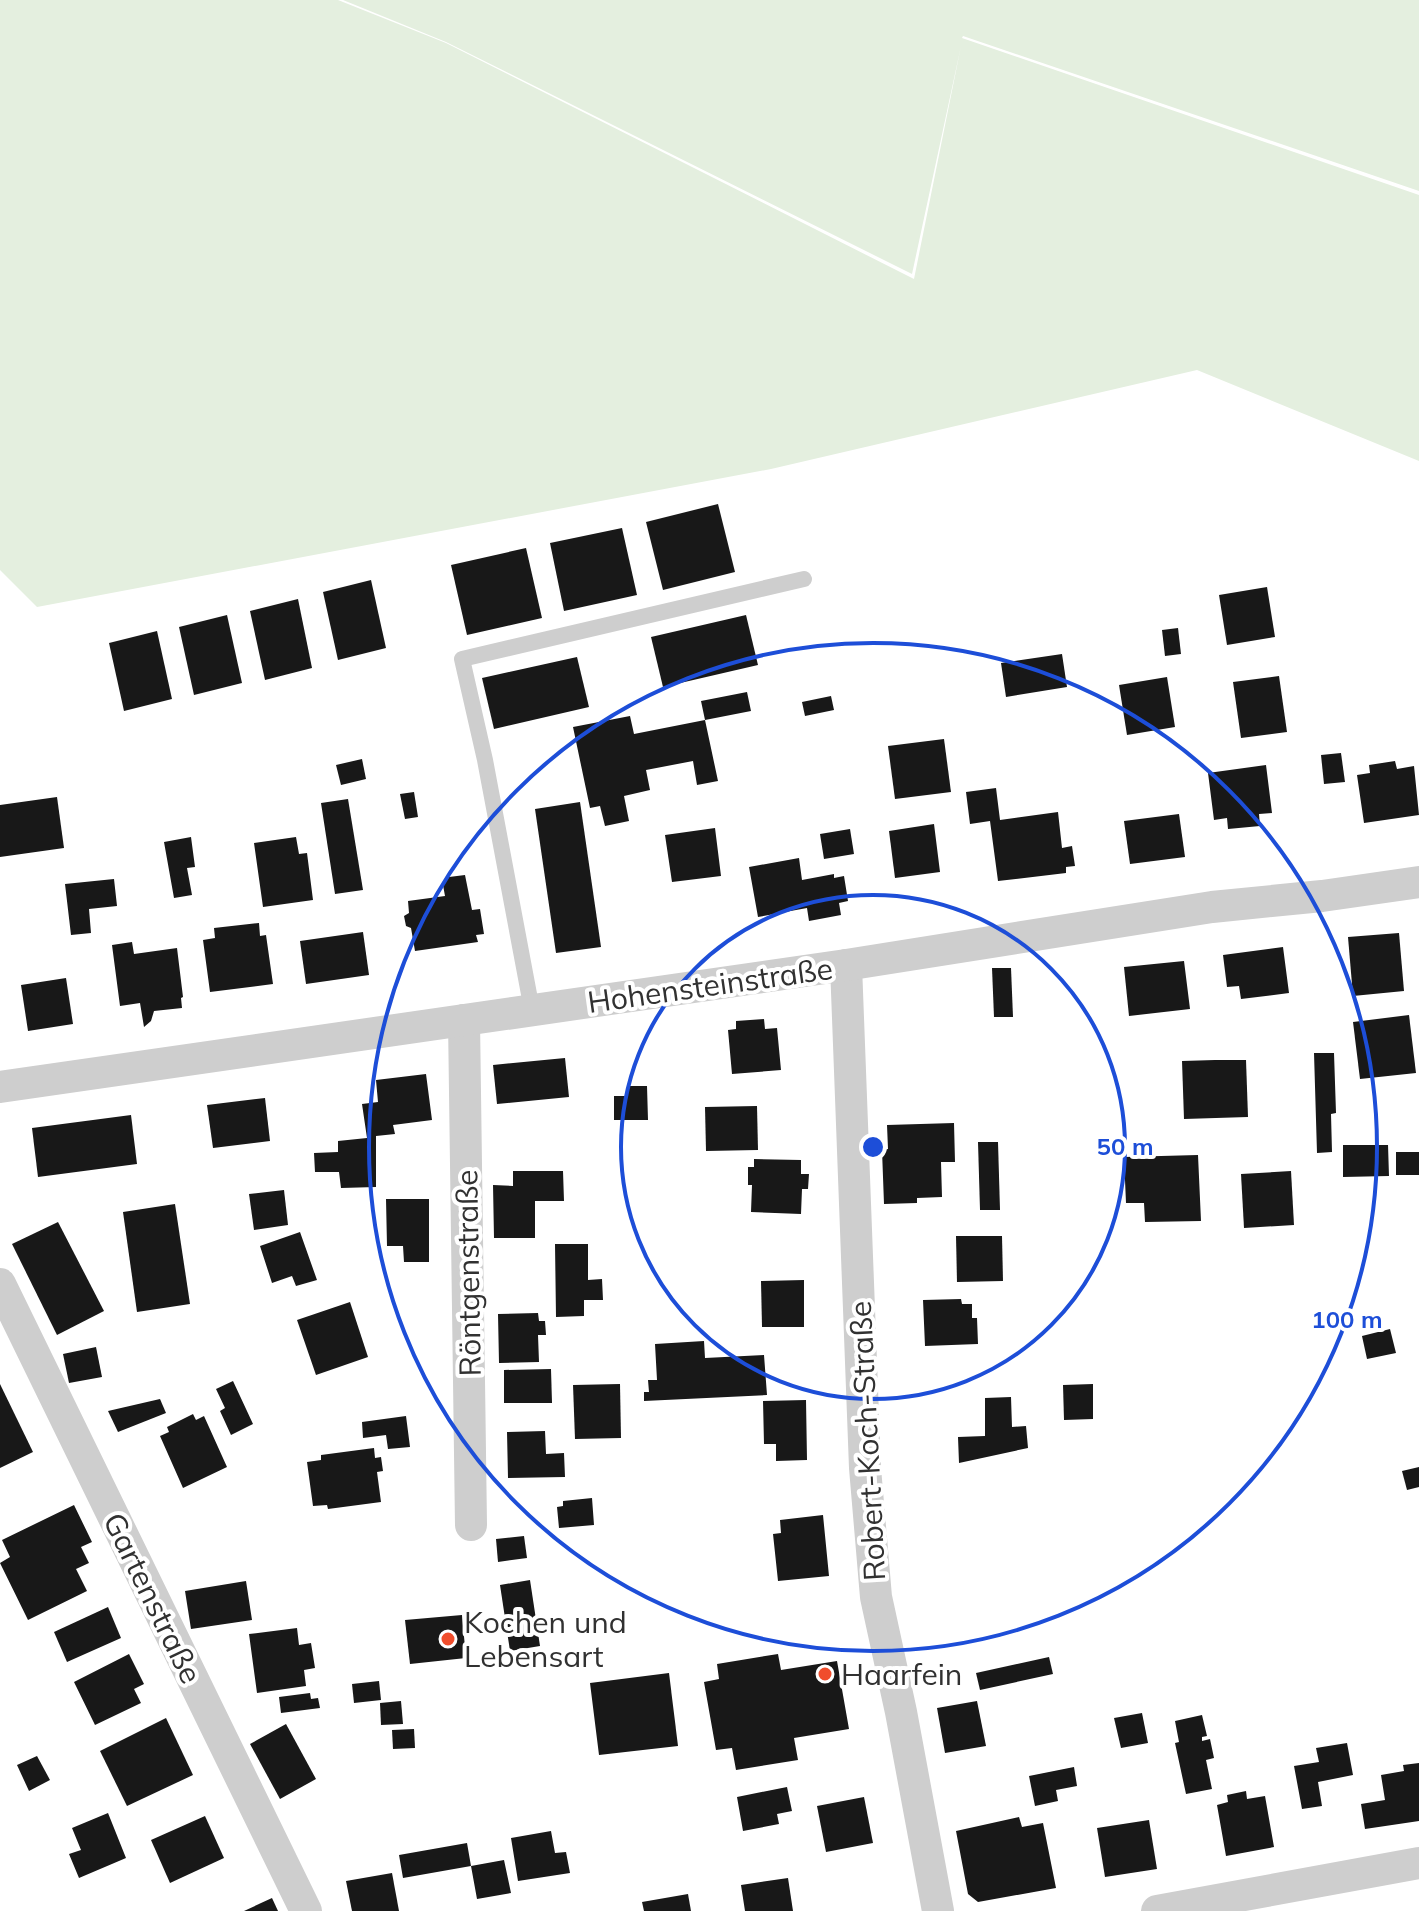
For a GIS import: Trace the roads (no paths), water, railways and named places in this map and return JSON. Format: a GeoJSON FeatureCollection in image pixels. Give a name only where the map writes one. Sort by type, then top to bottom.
{"type":"FeatureCollection","features":[{"type":"Feature","properties":{"kind":"street","name":"Hohensteinstraße"},"geometry":{"type":"LineString","coordinates":[[0,1087],[846,965],[1212,907],[1419,882]]}},
{"type":"Feature","properties":{"kind":"street","name":"Robert-Koch-Straße"},"geometry":{"type":"LineString","coordinates":[[846,965],[865,1468],[876,1597],[938,1911]]}},
{"type":"Feature","properties":{"kind":"street","name":"Röntgenstraße"},"geometry":{"type":"LineString","coordinates":[[464,1020],[471,1525]]}},
{"type":"Feature","properties":{"kind":"street","name":"Gartenstraße"},"geometry":{"type":"LineString","coordinates":[[0,1284],[306,1911]]}},
{"type":"Feature","properties":{"kind":"street"},"geometry":{"type":"LineString","coordinates":[[1157,1911],[1419,1863]]}},
{"type":"Feature","properties":{"kind":"lane"},"geometry":{"type":"LineString","coordinates":[[532,1010],[491,791],[462,659],[804,579]]}},
{"type":"Feature","properties":{"kind":"place","name":"Kochen und Lebensart"},"geometry":{"type":"Point","coordinates":[448,1639]}},
{"type":"Feature","properties":{"kind":"place","name":"Haarfein"},"geometry":{"type":"Point","coordinates":[825,1674]}}]}
